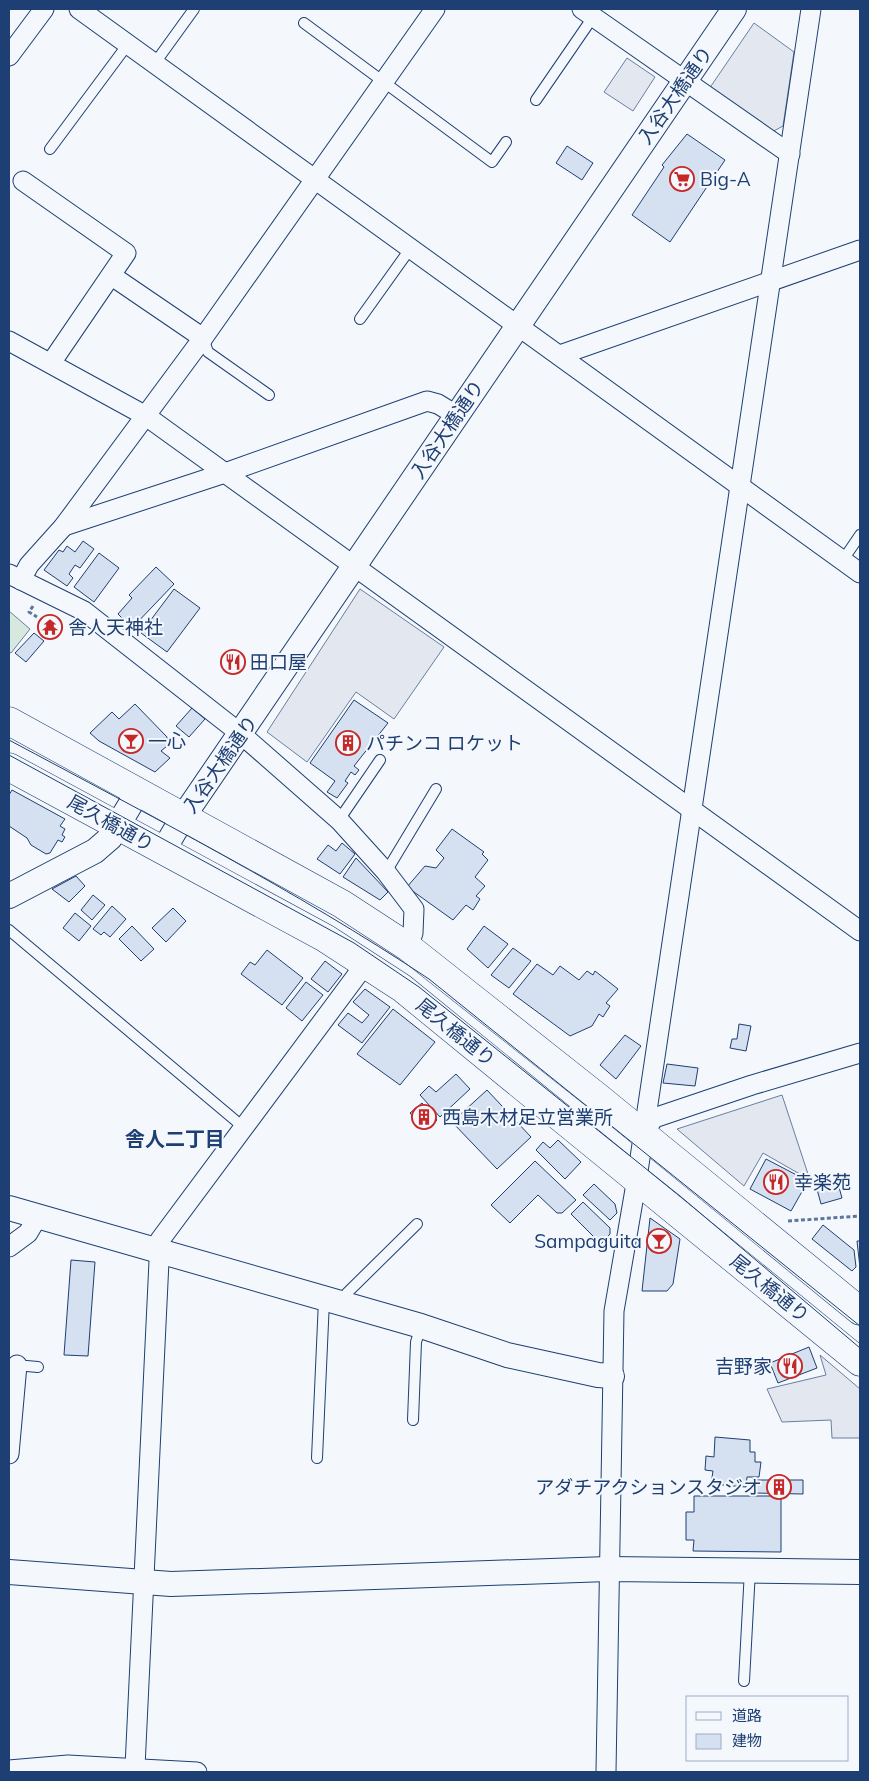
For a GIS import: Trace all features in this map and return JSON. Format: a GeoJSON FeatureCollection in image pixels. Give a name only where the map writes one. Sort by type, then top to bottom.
{"type":"FeatureCollection","features":[{"type":"Feature","properties":{"kind":"main road","name":"尾久橋通り"},"geometry":{"type":"LineString","coordinates":[[9,721],[342,904],[408,947],[643,1134],[860,1311]]}},
{"type":"Feature","properties":{"kind":"main road","name":"尾久橋通り"},"geometry":{"type":"LineString","coordinates":[[9,767],[324,938],[366,963],[428,1008],[860,1362]]}},
{"type":"Feature","properties":{"kind":"street"},"geometry":{"type":"LineString","coordinates":[[9,56],[44,9]]}},
{"type":"Feature","properties":{"kind":"street"},"geometry":{"type":"LineString","coordinates":[[79,9],[860,573]]}},
{"type":"Feature","properties":{"kind":"street"},"geometry":{"type":"LineString","coordinates":[[408,947],[413,933],[414,909],[386,872],[338,820],[241,734],[84,611],[15,577],[29,565],[64,526],[146,416],[203,338],[381,82],[435,9]]}},
{"type":"Feature","properties":{"kind":"street","name":"入谷大橋通り"},"geometry":{"type":"LineString","coordinates":[[163,851],[183,817],[734,9]]}},
{"type":"Feature","properties":{"kind":"street"},"geometry":{"type":"LineString","coordinates":[[606,1772],[608,1569],[614,1311],[637,1178],[690,810],[741,487],[811,9]]}},
{"type":"Feature","properties":{"kind":"street"},"geometry":{"type":"LineString","coordinates":[[588,13],[684,82],[790,154]]}},
{"type":"Feature","properties":{"kind":"street"},"geometry":{"type":"LineString","coordinates":[[23,182],[126,253],[51,363]]}},
{"type":"Feature","properties":{"kind":"street"},"geometry":{"type":"LineString","coordinates":[[560,355],[860,250]]}},
{"type":"Feature","properties":{"kind":"street"},"geometry":{"type":"LineString","coordinates":[[112,276],[203,338]]}},
{"type":"Feature","properties":{"kind":"street"},"geometry":{"type":"LineString","coordinates":[[9,341],[146,416],[860,931]]}},
{"type":"Feature","properties":{"kind":"street"},"geometry":{"type":"LineString","coordinates":[[64,526],[225,473],[427,401],[438,404],[456,415]]}},
{"type":"Feature","properties":{"kind":"street"},"geometry":{"type":"LineString","coordinates":[[9,896],[108,842],[138,792]]}},
{"type":"Feature","properties":{"kind":"street"},"geometry":{"type":"LineString","coordinates":[[134,1770],[158,1250],[160,1240],[242,1126],[366,963]]}},
{"type":"Feature","properties":{"kind":"street"},"geometry":{"type":"LineString","coordinates":[[643,1134],[654,1118],[860,1054]]}},
{"type":"Feature","properties":{"kind":"street"},"geometry":{"type":"LineString","coordinates":[[9,1208],[334,1303],[421,1326],[507,1355],[598,1375],[612,1376]]}},
{"type":"Feature","properties":{"kind":"street"},"geometry":{"type":"LineString","coordinates":[[9,1247],[28,1233],[38,1216]]}},
{"type":"Feature","properties":{"kind":"street"},"geometry":{"type":"LineString","coordinates":[[9,1454],[13,1365]]}},
{"type":"Feature","properties":{"kind":"street"},"geometry":{"type":"LineString","coordinates":[[9,1572],[171,1584],[608,1569],[750,1569],[860,1572]]}},
{"type":"Feature","properties":{"kind":"street"},"geometry":{"type":"LineString","coordinates":[[9,1770],[68,1765],[197,1772]]}},
{"type":"Feature","properties":{"kind":"lane"},"geometry":{"type":"LineString","coordinates":[[155,63],[194,9]]}},
{"type":"Feature","properties":{"kind":"lane"},"geometry":{"type":"LineString","coordinates":[[536,100],[588,13]]}},
{"type":"Feature","properties":{"kind":"lane"},"geometry":{"type":"LineString","coordinates":[[304,22],[381,82],[492,162],[506,142]]}},
{"type":"Feature","properties":{"kind":"lane"},"geometry":{"type":"LineString","coordinates":[[50,149],[128,44]]}},
{"type":"Feature","properties":{"kind":"lane"},"geometry":{"type":"LineString","coordinates":[[360,319],[410,248]]}},
{"type":"Feature","properties":{"kind":"lane"},"geometry":{"type":"LineString","coordinates":[[203,338],[208,352],[269,396]]}},
{"type":"Feature","properties":{"kind":"lane"},"geometry":{"type":"LineString","coordinates":[[842,560],[860,535]]}},
{"type":"Feature","properties":{"kind":"lane"},"geometry":{"type":"LineString","coordinates":[[338,820],[380,760]]}},
{"type":"Feature","properties":{"kind":"lane"},"geometry":{"type":"LineString","coordinates":[[386,872],[436,789]]}},
{"type":"Feature","properties":{"kind":"lane"},"geometry":{"type":"LineString","coordinates":[[9,930],[242,1126]]}},
{"type":"Feature","properties":{"kind":"lane"},"geometry":{"type":"LineString","coordinates":[[317,1458],[334,1303],[347,1293],[417,1224]]}},
{"type":"Feature","properties":{"kind":"lane"},"geometry":{"type":"LineString","coordinates":[[413,1420],[416,1342],[421,1326]]}},
{"type":"Feature","properties":{"kind":"lane"},"geometry":{"type":"LineString","coordinates":[[13,1365],[38,1367]]}},
{"type":"Feature","properties":{"kind":"lane"},"geometry":{"type":"LineString","coordinates":[[744,1681],[750,1569]]}},
{"type":"Feature","properties":{"kind":"path"},"geometry":{"type":"LineString","coordinates":[[779,1222],[860,1216]]}},
{"type":"Feature","properties":{"kind":"shaded area"},"geometry":{"type":"Polygon","coordinates":[[[754,23],[794,52],[783,126],[772,132],[709,89],[754,23]]]}},
{"type":"Feature","properties":{"kind":"shaded area"},"geometry":{"type":"Polygon","coordinates":[[[627,58],[655,77],[633,111],[604,92],[627,58]]]}},
{"type":"Feature","properties":{"kind":"shaded area"},"geometry":{"type":"Polygon","coordinates":[[[360,589],[444,647],[394,719],[356,692],[307,762],[267,732],[360,589]]]}},
{"type":"Feature","properties":{"kind":"shaded area"},"geometry":{"type":"Polygon","coordinates":[[[9,611],[30,629],[11,653],[9,652],[9,611]]]}},
{"type":"Feature","properties":{"kind":"shaded area"},"geometry":{"type":"Polygon","coordinates":[[[782,1095],[809,1177],[805,1177],[763,1153],[744,1186],[677,1129],[782,1095]]]}},
{"type":"Feature","properties":{"kind":"shaded area"},"geometry":{"type":"Polygon","coordinates":[[[820,1355],[860,1389],[860,1438],[832,1438],[831,1420],[782,1422],[767,1389],[826,1375],[820,1355]]]}},
{"type":"Feature","properties":{"kind":"building"},"geometry":{"type":"Polygon","coordinates":[[[687,134],[725,160],[670,242],[632,215],[664,167],[662,165],[687,134]]]}},
{"type":"Feature","properties":{"kind":"building"},"geometry":{"type":"Polygon","coordinates":[[[567,146],[593,163],[582,180],[556,163],[567,146]]]}},
{"type":"Feature","properties":{"kind":"building"},"geometry":{"type":"Polygon","coordinates":[[[83,541],[94,549],[80,568],[75,565],[69,574],[73,578],[67,586],[44,570],[59,550],[63,552],[67,546],[75,552],[83,541]]]}},
{"type":"Feature","properties":{"kind":"building"},"geometry":{"type":"Polygon","coordinates":[[[99,553],[119,568],[94,602],[74,587],[99,553]]]}},
{"type":"Feature","properties":{"kind":"building"},"geometry":{"type":"Polygon","coordinates":[[[156,567],[174,584],[132,628],[118,614],[132,598],[129,595],[156,567]]]}},
{"type":"Feature","properties":{"kind":"building"},"geometry":{"type":"Polygon","coordinates":[[[174,589],[200,608],[167,652],[141,633],[174,589]]]}},
{"type":"Feature","properties":{"kind":"building"},"geometry":{"type":"Polygon","coordinates":[[[46,616],[61,624],[54,637],[39,629],[46,616]]]}},
{"type":"Feature","properties":{"kind":"building"},"geometry":{"type":"Polygon","coordinates":[[[34,633],[44,641],[26,662],[15,653],[34,633]]]}},
{"type":"Feature","properties":{"kind":"building","name":"パチンコ ロケット"},"geometry":{"type":"Polygon","coordinates":[[[354,700],[388,723],[354,766],[359,770],[355,775],[351,772],[345,781],[348,783],[337,798],[327,792],[335,781],[310,763],[354,700]]]}},
{"type":"Feature","properties":{"kind":"building"},"geometry":{"type":"Polygon","coordinates":[[[135,704],[167,737],[167,746],[161,751],[170,758],[155,772],[99,741],[90,733],[112,712],[119,719],[135,704]]]}},
{"type":"Feature","properties":{"kind":"building"},"geometry":{"type":"Polygon","coordinates":[[[192,708],[205,719],[189,737],[176,726],[192,708]]]}},
{"type":"Feature","properties":{"kind":"building"},"geometry":{"type":"Polygon","coordinates":[[[12,790],[65,819],[60,826],[65,829],[62,835],[65,837],[62,842],[58,840],[50,853],[46,854],[31,845],[27,838],[9,826],[9,795],[12,790]]]}},
{"type":"Feature","properties":{"kind":"building"},"geometry":{"type":"Polygon","coordinates":[[[452,829],[484,852],[482,854],[488,860],[475,877],[485,886],[476,896],[480,899],[473,910],[466,905],[453,920],[407,887],[425,866],[436,868],[444,858],[436,850],[452,829]]]}},
{"type":"Feature","properties":{"kind":"building"},"geometry":{"type":"Polygon","coordinates":[[[342,843],[355,854],[340,874],[317,859],[328,845],[336,851],[342,843]]]}},
{"type":"Feature","properties":{"kind":"building"},"geometry":{"type":"Polygon","coordinates":[[[356,858],[388,892],[380,900],[343,877],[356,858]]]}},
{"type":"Feature","properties":{"kind":"building"},"geometry":{"type":"Polygon","coordinates":[[[76,876],[85,886],[69,902],[52,889],[76,876]]]}},
{"type":"Feature","properties":{"kind":"building"},"geometry":{"type":"Polygon","coordinates":[[[93,895],[105,905],[92,920],[81,910],[93,895]]]}},
{"type":"Feature","properties":{"kind":"building"},"geometry":{"type":"Polygon","coordinates":[[[112,906],[126,919],[110,937],[104,932],[101,935],[93,929],[112,906]]]}},
{"type":"Feature","properties":{"kind":"building"},"geometry":{"type":"Polygon","coordinates":[[[173,908],[186,921],[166,942],[152,928],[173,908]]]}},
{"type":"Feature","properties":{"kind":"building"},"geometry":{"type":"Polygon","coordinates":[[[75,913],[91,926],[79,941],[63,928],[75,913]]]}},
{"type":"Feature","properties":{"kind":"building"},"geometry":{"type":"Polygon","coordinates":[[[132,926],[154,949],[141,961],[119,939],[132,926]]]}},
{"type":"Feature","properties":{"kind":"building"},"geometry":{"type":"Polygon","coordinates":[[[484,926],[508,944],[488,968],[467,949],[484,926]]]}},
{"type":"Feature","properties":{"kind":"building"},"geometry":{"type":"Polygon","coordinates":[[[513,948],[531,961],[509,988],[491,975],[513,948]]]}},
{"type":"Feature","properties":{"kind":"building"},"geometry":{"type":"Polygon","coordinates":[[[267,950],[303,978],[282,1005],[241,974],[250,962],[255,965],[267,950]]]}},
{"type":"Feature","properties":{"kind":"building"},"geometry":{"type":"Polygon","coordinates":[[[325,961],[342,974],[328,992],[311,979],[325,961]]]}},
{"type":"Feature","properties":{"kind":"building"},"geometry":{"type":"Polygon","coordinates":[[[537,964],[553,975],[560,966],[579,980],[587,971],[593,975],[595,971],[618,989],[606,1003],[610,1006],[603,1017],[599,1014],[592,1026],[570,1036],[513,994],[537,964]]]}},
{"type":"Feature","properties":{"kind":"building"},"geometry":{"type":"Polygon","coordinates":[[[306,982],[323,995],[302,1021],[286,1008],[306,982]]]}},
{"type":"Feature","properties":{"kind":"building"},"geometry":{"type":"Polygon","coordinates":[[[365,989],[390,1007],[362,1043],[338,1025],[348,1013],[362,1023],[369,1015],[353,1002],[365,989]]]}},
{"type":"Feature","properties":{"kind":"building"},"geometry":{"type":"Polygon","coordinates":[[[393,1009],[435,1042],[400,1085],[357,1054],[393,1009]]]}},
{"type":"Feature","properties":{"kind":"building"},"geometry":{"type":"Polygon","coordinates":[[[739,1024],[751,1026],[746,1051],[730,1048],[732,1039],[737,1039],[739,1024]]]}},
{"type":"Feature","properties":{"kind":"building"},"geometry":{"type":"Polygon","coordinates":[[[625,1035],[641,1046],[616,1079],[600,1065],[625,1035]]]}},
{"type":"Feature","properties":{"kind":"building"},"geometry":{"type":"Polygon","coordinates":[[[667,1064],[698,1068],[695,1086],[663,1083],[667,1064]]]}},
{"type":"Feature","properties":{"kind":"building"},"geometry":{"type":"Polygon","coordinates":[[[456,1074],[470,1089],[440,1117],[420,1095],[429,1086],[436,1092],[456,1074]]]}},
{"type":"Feature","properties":{"kind":"building"},"geometry":{"type":"Polygon","coordinates":[[[487,1090],[531,1137],[497,1169],[452,1122],[487,1090]]]}},
{"type":"Feature","properties":{"kind":"building","name":"西島木材足立営業所"},"geometry":{"type":"Polygon","coordinates":[[[422,1103],[437,1120],[432,1125],[429,1121],[422,1127],[410,1113],[422,1103]]]}},
{"type":"Feature","properties":{"kind":"building"},"geometry":{"type":"Polygon","coordinates":[[[558,1140],[581,1162],[565,1179],[536,1150],[543,1142],[550,1148],[558,1140]]]}},
{"type":"Feature","properties":{"kind":"building"},"geometry":{"type":"Polygon","coordinates":[[[766,1159],[808,1181],[791,1211],[750,1189],[766,1159]]]}},
{"type":"Feature","properties":{"kind":"building"},"geometry":{"type":"Polygon","coordinates":[[[535,1161],[576,1200],[562,1213],[557,1213],[538,1195],[510,1223],[491,1205],[535,1161]]]}},
{"type":"Feature","properties":{"kind":"building"},"geometry":{"type":"Polygon","coordinates":[[[829,1178],[830,1182],[837,1180],[842,1198],[821,1204],[815,1182],[829,1178]]]}},
{"type":"Feature","properties":{"kind":"building"},"geometry":{"type":"Polygon","coordinates":[[[594,1184],[615,1204],[617,1213],[610,1220],[583,1195],[594,1184]]]}},
{"type":"Feature","properties":{"kind":"building"},"geometry":{"type":"Polygon","coordinates":[[[583,1202],[610,1228],[610,1234],[601,1244],[571,1214],[583,1202]]]}},
{"type":"Feature","properties":{"kind":"building"},"geometry":{"type":"Polygon","coordinates":[[[650,1218],[680,1239],[673,1284],[667,1291],[642,1291],[650,1218]]]}},
{"type":"Feature","properties":{"kind":"building"},"geometry":{"type":"Polygon","coordinates":[[[823,1225],[854,1250],[856,1267],[852,1271],[812,1239],[823,1225]]]}},
{"type":"Feature","properties":{"kind":"building"},"geometry":{"type":"Polygon","coordinates":[[[857,1241],[860,1241],[860,1268],[857,1241]]]}},
{"type":"Feature","properties":{"kind":"building"},"geometry":{"type":"Polygon","coordinates":[[[71,1260],[95,1262],[88,1356],[64,1355],[71,1260]]]}},
{"type":"Feature","properties":{"kind":"building"},"geometry":{"type":"Polygon","coordinates":[[[809,1347],[817,1368],[778,1383],[770,1363],[809,1347]]]}},
{"type":"Feature","properties":{"kind":"building"},"geometry":{"type":"Polygon","coordinates":[[[715,1437],[750,1440],[750,1452],[755,1452],[755,1462],[761,1462],[759,1477],[747,1477],[746,1487],[711,1484],[713,1471],[705,1470],[706,1456],[714,1457],[715,1437]]]}},
{"type":"Feature","properties":{"kind":"building","name":"アダチアクションスタジオ"},"geometry":{"type":"Polygon","coordinates":[[[755,1480],[803,1480],[803,1494],[754,1493],[755,1480]]]}},
{"type":"Feature","properties":{"kind":"building"},"geometry":{"type":"Polygon","coordinates":[[[694,1496],[781,1496],[781,1552],[693,1551],[694,1540],[686,1540],[686,1512],[694,1512],[694,1496]]]}},
{"type":"Feature","properties":{"kind":"tram line"},"geometry":{"type":"LineString","coordinates":[[9,740],[275,884],[429,979],[860,1326]]}},
{"type":"Feature","properties":{"kind":"tram line"},"geometry":{"type":"LineString","coordinates":[[9,755],[354,943],[419,987],[680,1196],[860,1348]]}},
{"type":"Feature","properties":{"kind":"place","name":"Big-A"},"geometry":{"type":"Point","coordinates":[682,179]}},
{"type":"Feature","properties":{"kind":"place","name":"舎人天神社"},"geometry":{"type":"Point","coordinates":[50,627]}},
{"type":"Feature","properties":{"kind":"place","name":"田口屋"},"geometry":{"type":"Point","coordinates":[233,662]}},
{"type":"Feature","properties":{"kind":"place","name":"一心"},"geometry":{"type":"Point","coordinates":[131,741]}},
{"type":"Feature","properties":{"kind":"place","name":"パチンコ ロケット"},"geometry":{"type":"Point","coordinates":[348,743]}},
{"type":"Feature","properties":{"kind":"place","name":"西島木材足立営業所"},"geometry":{"type":"Point","coordinates":[424,1117]}},
{"type":"Feature","properties":{"kind":"place","name":"幸楽苑"},"geometry":{"type":"Point","coordinates":[776,1182]}},
{"type":"Feature","properties":{"kind":"place","name":"Sampaguita"},"geometry":{"type":"Point","coordinates":[659,1241]}},
{"type":"Feature","properties":{"kind":"place","name":"吉野家"},"geometry":{"type":"Point","coordinates":[790,1366]}},
{"type":"Feature","properties":{"kind":"place","name":"アダチアクションスタジオ"},"geometry":{"type":"Point","coordinates":[779,1487]}},
{"type":"Feature","properties":{"kind":"district","name":"舎人二丁目"},"geometry":{"type":"Point","coordinates":[175,1138]}}]}
